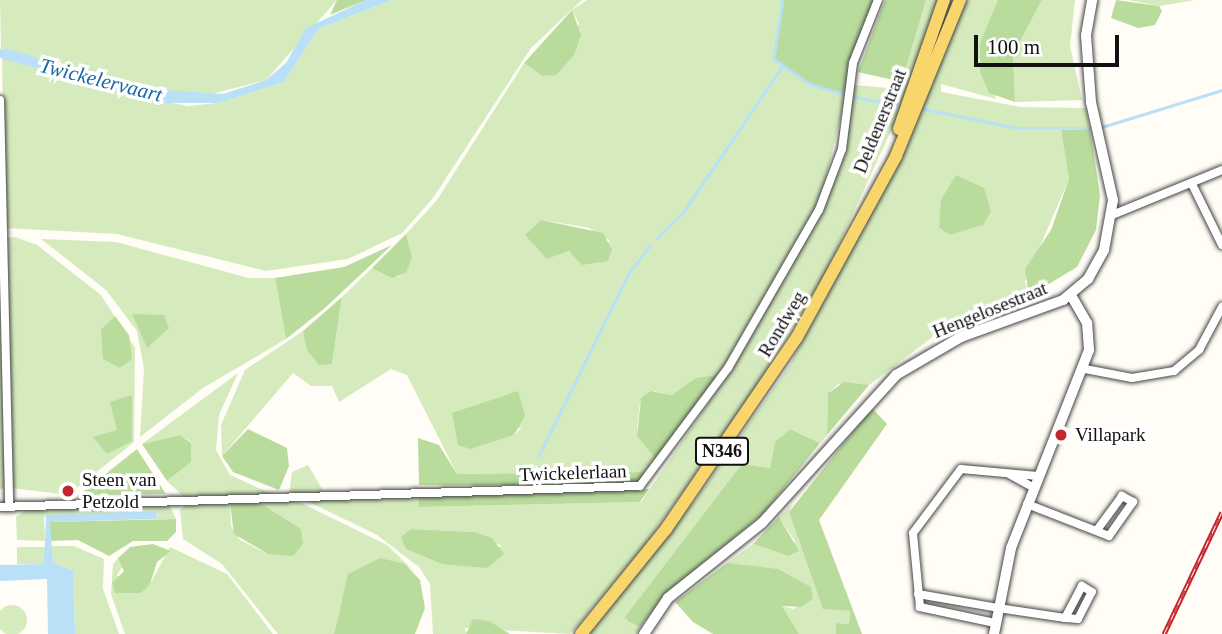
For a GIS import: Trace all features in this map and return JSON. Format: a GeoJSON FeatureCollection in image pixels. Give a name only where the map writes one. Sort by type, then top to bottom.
{"type":"FeatureCollection","features":[{"type":"Feature","properties":{"kind":"main road","name":"Deldenerstraat"},"geometry":{"type":"LineString","coordinates":[[843,254],[913,95],[944,0]]}},
{"type":"Feature","properties":{"kind":"main road","name":"Rondweg"},"geometry":{"type":"LineString","coordinates":[[581,634],[666,530],[764,391],[896,156],[960,0]]}},
{"type":"Feature","properties":{"kind":"street","name":"Twickelerlaan"},"geometry":{"type":"LineString","coordinates":[[5,507],[640,486],[728,368],[818,210],[842,149],[853,63],[878,0]]}},
{"type":"Feature","properties":{"kind":"street","name":"Hengelosestraat"},"geometry":{"type":"LineString","coordinates":[[644,634],[668,598],[762,523],[896,375],[961,337],[1071,295],[1099,261],[1112,215],[1088,67],[1092,0]]}},
{"type":"Feature","properties":{"kind":"street"},"geometry":{"type":"LineString","coordinates":[[0,100],[5,507]]}},
{"type":"Feature","properties":{"kind":"street"},"geometry":{"type":"LineString","coordinates":[[1112,215],[1222,170]]}},
{"type":"Feature","properties":{"kind":"street"},"geometry":{"type":"LineString","coordinates":[[1192,184],[1222,246]]}},
{"type":"Feature","properties":{"kind":"street"},"geometry":{"type":"LineString","coordinates":[[1038,476],[961,468],[920,517],[913,533],[919,607],[995,628],[1027,504],[1085,369],[1089,335],[1071,295]]}},
{"type":"Feature","properties":{"kind":"street"},"geometry":{"type":"LineString","coordinates":[[1085,369],[1132,378],[1174,371],[1199,350],[1222,307]]}},
{"type":"Feature","properties":{"kind":"street"},"geometry":{"type":"LineString","coordinates":[[1009,474],[1034,488]]}},
{"type":"Feature","properties":{"kind":"street"},"geometry":{"type":"LineString","coordinates":[[1027,504],[1109,536],[1133,502],[1122,496],[1097,530]]}},
{"type":"Feature","properties":{"kind":"street"},"geometry":{"type":"LineString","coordinates":[[918,594],[1065,618]]}},
{"type":"Feature","properties":{"kind":"green space"},"geometry":{"type":"Polygon","coordinates":[[[0,0],[337,0],[266,80],[204,96],[136,88],[1,49],[0,0]]]}},
{"type":"Feature","properties":{"kind":"green space"},"geometry":{"type":"Polygon","coordinates":[[[337,0],[366,0],[330,15],[337,0]]]}},
{"type":"Feature","properties":{"kind":"green space"},"geometry":{"type":"Polygon","coordinates":[[[392,0],[582,0],[531,48],[433,198],[402,233],[348,259],[266,271],[117,234],[5,228],[2,58],[130,95],[188,106],[218,103],[284,82],[318,29],[392,0]]]}},
{"type":"Feature","properties":{"kind":"green space"},"geometry":{"type":"Polygon","coordinates":[[[587,0],[783,0],[774,59],[810,84],[846,94],[821,198],[719,375],[672,395],[654,391],[640,403],[637,429],[659,463],[653,472],[457,474],[407,375],[391,369],[339,402],[332,386],[311,386],[293,373],[222,456],[221,425],[245,370],[303,331],[332,364],[342,297],[372,268],[398,277],[406,272],[406,234],[437,200],[524,63],[542,76],[579,24],[572,10],[587,0]],[[541,220],[540,250],[547,259],[569,251],[577,257],[610,241],[589,228],[541,220]],[[522,427],[462,448],[514,435],[522,427]]]}},
{"type":"Feature","properties":{"kind":"green space"},"geometry":{"type":"Polygon","coordinates":[[[783,0],[876,0],[846,94],[810,84],[774,59],[783,0]]]}},
{"type":"Feature","properties":{"kind":"green space"},"geometry":{"type":"Polygon","coordinates":[[[885,0],[926,0],[902,82],[858,72],[885,0]]]}},
{"type":"Feature","properties":{"kind":"green space"},"geometry":{"type":"Polygon","coordinates":[[[926,0],[940,0],[902,107],[826,272],[758,384],[644,546],[570,634],[465,628],[466,634],[433,634],[430,584],[419,567],[377,535],[305,500],[419,496],[420,507],[641,502],[735,364],[822,212],[853,85],[900,89],[926,0]],[[411,529],[406,549],[441,564],[502,546],[474,532],[411,529]]]}},
{"type":"Feature","properties":{"kind":"green space"},"geometry":{"type":"Polygon","coordinates":[[[964,0],[998,0],[979,61],[996,99],[941,84],[941,92],[1020,107],[1086,108],[1090,129],[1061,130],[1069,179],[1025,281],[1029,296],[938,333],[869,385],[838,384],[828,393],[827,435],[820,443],[790,429],[775,442],[770,468],[742,464],[629,622],[640,627],[637,634],[588,634],[697,498],[789,366],[875,207],[964,0]],[[940,221],[939,228],[950,235],[983,225],[940,221]]]}},
{"type":"Feature","properties":{"kind":"green space"},"geometry":{"type":"Polygon","coordinates":[[[998,0],[1042,0],[1013,55],[1015,102],[989,93],[980,72],[980,43],[998,0]]]}},
{"type":"Feature","properties":{"kind":"green space"},"geometry":{"type":"Polygon","coordinates":[[[1042,0],[1075,0],[1070,46],[1082,100],[1015,102],[1013,55],[1042,0]]]}},
{"type":"Feature","properties":{"kind":"green space"},"geometry":{"type":"Polygon","coordinates":[[[1116,0],[1159,6],[1162,11],[1155,25],[1138,28],[1111,18],[1116,0]]]}},
{"type":"Feature","properties":{"kind":"green space"},"geometry":{"type":"Polygon","coordinates":[[[1128,0],[1195,0],[1159,6],[1128,0]]]}},
{"type":"Feature","properties":{"kind":"green space"},"geometry":{"type":"Polygon","coordinates":[[[572,10],[581,35],[574,55],[556,75],[542,76],[524,63],[572,10]]]}},
{"type":"Feature","properties":{"kind":"green space"},"geometry":{"type":"Polygon","coordinates":[[[1090,129],[1100,195],[1096,230],[1077,267],[1029,296],[1025,269],[1051,230],[1069,179],[1061,130],[1090,129]]]}},
{"type":"Feature","properties":{"kind":"green space"},"geometry":{"type":"Polygon","coordinates":[[[956,175],[984,188],[991,212],[983,225],[950,235],[939,228],[941,200],[956,175]]]}},
{"type":"Feature","properties":{"kind":"green space"},"geometry":{"type":"Polygon","coordinates":[[[541,220],[603,233],[612,250],[608,261],[582,265],[569,251],[547,259],[525,235],[541,220]]]}},
{"type":"Feature","properties":{"kind":"green space"},"geometry":{"type":"Polygon","coordinates":[[[406,234],[412,258],[406,273],[392,278],[372,268],[406,234]]]}},
{"type":"Feature","properties":{"kind":"green space"},"geometry":{"type":"Polygon","coordinates":[[[15,237],[37,245],[101,295],[135,348],[134,442],[68,495],[11,488],[5,238],[15,237]]]}},
{"type":"Feature","properties":{"kind":"green space"},"geometry":{"type":"Polygon","coordinates":[[[41,239],[116,242],[249,278],[275,278],[286,339],[203,388],[140,437],[144,369],[137,331],[106,290],[41,239]]]}},
{"type":"Feature","properties":{"kind":"green space"},"geometry":{"type":"Polygon","coordinates":[[[392,245],[325,308],[286,339],[275,278],[344,267],[392,245]]]}},
{"type":"Feature","properties":{"kind":"green space"},"geometry":{"type":"Polygon","coordinates":[[[0,252],[5,488],[0,489],[0,252]]]}},
{"type":"Feature","properties":{"kind":"green space"},"geometry":{"type":"Polygon","coordinates":[[[342,297],[332,364],[319,365],[307,350],[303,331],[342,297]]]}},
{"type":"Feature","properties":{"kind":"green space"},"geometry":{"type":"Polygon","coordinates":[[[132,314],[164,315],[169,328],[147,348],[132,314]]]}},
{"type":"Feature","properties":{"kind":"green space"},"geometry":{"type":"Polygon","coordinates":[[[115,316],[129,335],[132,359],[120,368],[103,359],[101,330],[115,316]]]}},
{"type":"Feature","properties":{"kind":"green space"},"geometry":{"type":"Polygon","coordinates":[[[238,373],[219,415],[216,450],[230,475],[274,495],[184,497],[167,481],[191,462],[191,442],[180,435],[142,444],[238,373]]]}},
{"type":"Feature","properties":{"kind":"green space"},"geometry":{"type":"Polygon","coordinates":[[[719,375],[659,463],[637,436],[641,398],[651,391],[672,395],[696,378],[719,375]]]}},
{"type":"Feature","properties":{"kind":"green space"},"geometry":{"type":"Polygon","coordinates":[[[844,382],[869,385],[827,435],[828,393],[844,382]]]}},
{"type":"Feature","properties":{"kind":"green space"},"geometry":{"type":"Polygon","coordinates":[[[518,391],[525,416],[514,435],[470,449],[458,445],[452,413],[518,391]]]}},
{"type":"Feature","properties":{"kind":"green space"},"geometry":{"type":"Polygon","coordinates":[[[132,395],[132,441],[107,454],[93,437],[117,430],[110,402],[132,395]]]}},
{"type":"Feature","properties":{"kind":"green space"},"geometry":{"type":"Polygon","coordinates":[[[872,408],[887,424],[819,520],[862,634],[836,634],[836,623],[849,624],[850,611],[823,609],[789,512],[872,408]]]}},
{"type":"Feature","properties":{"kind":"green space"},"geometry":{"type":"Polygon","coordinates":[[[248,429],[287,448],[289,466],[279,490],[233,472],[222,456],[248,429]]]}},
{"type":"Feature","properties":{"kind":"green space"},"geometry":{"type":"Polygon","coordinates":[[[790,429],[820,443],[763,514],[667,592],[640,627],[629,622],[625,617],[742,464],[770,468],[775,442],[790,429]]]}},
{"type":"Feature","properties":{"kind":"green space"},"geometry":{"type":"Polygon","coordinates":[[[180,435],[191,443],[191,462],[167,481],[142,444],[180,435]]]}},
{"type":"Feature","properties":{"kind":"green space"},"geometry":{"type":"Polygon","coordinates":[[[418,438],[439,445],[457,474],[653,472],[634,485],[419,485],[418,438]]]}},
{"type":"Feature","properties":{"kind":"green space"},"geometry":{"type":"Polygon","coordinates":[[[137,449],[166,494],[79,495],[137,449]]]}},
{"type":"Feature","properties":{"kind":"green space"},"geometry":{"type":"Polygon","coordinates":[[[308,465],[325,494],[289,495],[292,472],[308,465]]]}},
{"type":"Feature","properties":{"kind":"green space"},"geometry":{"type":"Polygon","coordinates":[[[649,489],[640,502],[419,507],[419,496],[649,489]]]}},
{"type":"Feature","properties":{"kind":"green space"},"geometry":{"type":"Polygon","coordinates":[[[295,500],[387,545],[416,573],[405,564],[342,599],[334,634],[278,634],[222,564],[183,539],[180,510],[188,504],[230,503],[231,526],[240,540],[268,554],[258,502],[295,500]]]}},
{"type":"Feature","properties":{"kind":"green space"},"geometry":{"type":"Polygon","coordinates":[[[258,502],[301,529],[303,544],[293,556],[268,554],[234,534],[230,503],[258,502]]]}},
{"type":"Feature","properties":{"kind":"green space"},"geometry":{"type":"Polygon","coordinates":[[[169,504],[176,519],[156,519],[157,511],[44,517],[45,541],[17,540],[16,517],[28,509],[169,504]]]}},
{"type":"Feature","properties":{"kind":"green space"},"geometry":{"type":"Polygon","coordinates":[[[793,504],[789,512],[823,608],[850,611],[849,624],[836,623],[836,634],[799,634],[782,606],[793,609],[813,599],[727,563],[753,544],[788,556],[795,541],[779,517],[793,504]]]}},
{"type":"Feature","properties":{"kind":"green space"},"geometry":{"type":"Polygon","coordinates":[[[779,517],[799,551],[788,556],[753,544],[779,517]]]}},
{"type":"Feature","properties":{"kind":"green space"},"geometry":{"type":"Polygon","coordinates":[[[176,519],[176,532],[167,541],[133,541],[109,556],[78,540],[50,541],[49,522],[176,519]]]}},
{"type":"Feature","properties":{"kind":"green space"},"geometry":{"type":"Polygon","coordinates":[[[411,529],[474,532],[492,538],[504,554],[487,568],[441,564],[406,549],[401,537],[411,529]]]}},
{"type":"Feature","properties":{"kind":"green space"},"geometry":{"type":"Polygon","coordinates":[[[153,544],[171,551],[157,562],[150,584],[141,593],[115,593],[112,583],[124,571],[118,558],[130,547],[153,544]]]}},
{"type":"Feature","properties":{"kind":"green space"},"geometry":{"type":"Polygon","coordinates":[[[51,546],[74,546],[104,559],[103,589],[119,634],[75,634],[73,570],[53,563],[51,546]]]}},
{"type":"Feature","properties":{"kind":"green space"},"geometry":{"type":"Polygon","coordinates":[[[17,547],[45,547],[45,564],[17,564],[17,547]]]}},
{"type":"Feature","properties":{"kind":"green space"},"geometry":{"type":"Polygon","coordinates":[[[170,547],[227,574],[273,634],[125,634],[111,594],[113,564],[118,558],[124,564],[117,575],[128,590],[150,584],[170,547]]]}},
{"type":"Feature","properties":{"kind":"green space"},"geometry":{"type":"Polygon","coordinates":[[[380,558],[405,564],[420,580],[425,608],[415,634],[334,634],[348,574],[380,558]]]}},
{"type":"Feature","properties":{"kind":"green space"},"geometry":{"type":"Polygon","coordinates":[[[727,563],[778,569],[811,587],[813,599],[801,607],[782,606],[799,634],[713,634],[693,622],[675,602],[727,563]]]}},
{"type":"Feature","properties":{"kind":"green space"},"geometry":{"type":"Polygon","coordinates":[[[12,605],[22,610],[27,620],[22,630],[12,635],[2,630],[-3,620],[2,610],[12,605]]]}},
{"type":"Feature","properties":{"kind":"green space"},"geometry":{"type":"Polygon","coordinates":[[[473,619],[489,621],[510,634],[466,634],[473,619]]]}},
{"type":"Feature","properties":{"kind":"water","name":"Twickelervaart"},"geometry":{"type":"Polygon","coordinates":[[[366,0],[392,0],[318,29],[284,82],[218,103],[161,103],[0,58],[0,49],[11,50],[136,88],[223,94],[266,80],[286,63],[306,28],[366,0]]]}},
{"type":"Feature","properties":{"kind":"water"},"geometry":{"type":"Polygon","coordinates":[[[157,511],[156,519],[50,522],[53,563],[73,570],[75,634],[48,634],[47,579],[0,581],[0,565],[44,564],[46,515],[157,511]]]}},
{"type":"Feature","properties":{"kind":"waterway"},"geometry":{"type":"LineString","coordinates":[[783,0],[774,59],[810,84],[846,94]]}},
{"type":"Feature","properties":{"kind":"waterway"},"geometry":{"type":"LineString","coordinates":[[657,238],[682,214],[782,67]]}},
{"type":"Feature","properties":{"kind":"waterway"},"geometry":{"type":"LineString","coordinates":[[1102,127],[1222,90]]}},
{"type":"Feature","properties":{"kind":"waterway"},"geometry":{"type":"LineString","coordinates":[[851,96],[902,106]]}},
{"type":"Feature","properties":{"kind":"waterway"},"geometry":{"type":"LineString","coordinates":[[919,108],[1018,128],[1095,128]]}},
{"type":"Feature","properties":{"kind":"waterway"},"geometry":{"type":"LineString","coordinates":[[538,457],[629,273],[650,245]]}},
{"type":"Feature","properties":{"kind":"railway"},"geometry":{"type":"LineString","coordinates":[[1164,634],[1222,512]]}},
{"type":"Feature","properties":{"kind":"place","name":"Villapark"},"geometry":{"type":"Point","coordinates":[1061,435]}},
{"type":"Feature","properties":{"kind":"place","name":"Steen van Petzold"},"geometry":{"type":"Point","coordinates":[68,491]}}]}
